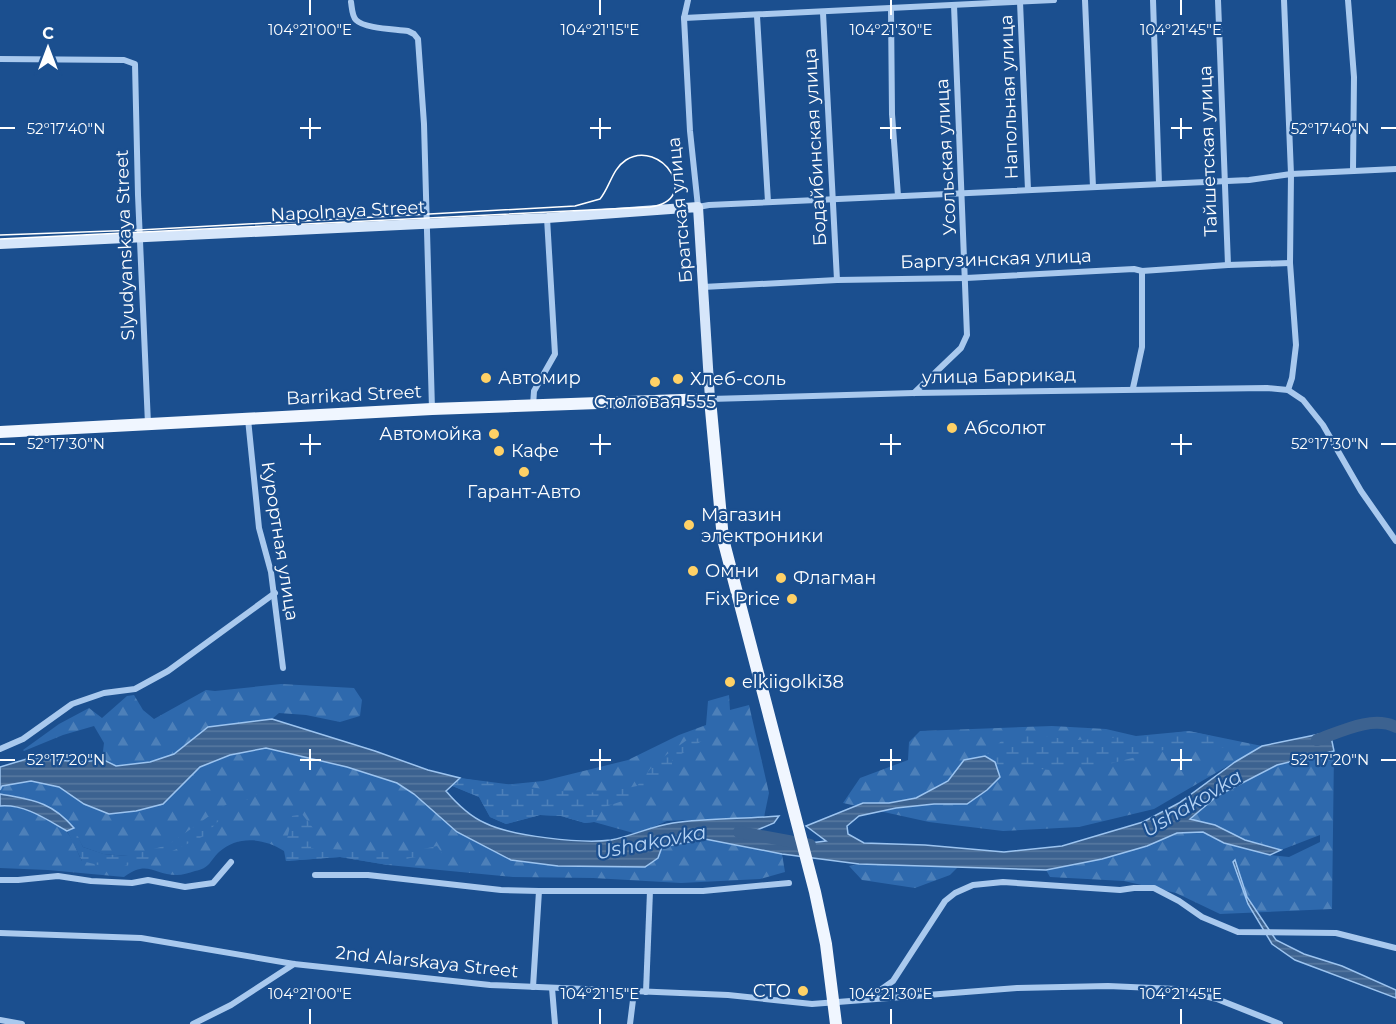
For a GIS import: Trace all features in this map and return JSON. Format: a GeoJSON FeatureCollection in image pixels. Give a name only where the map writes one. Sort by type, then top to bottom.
{"type":"FeatureCollection","features":[{"type":"Feature","properties":{"kind":"main road","name":"Barrikad Street"},"geometry":{"type":"LineString","coordinates":[[0,432],[432,409],[710,399]]}},
{"type":"Feature","properties":{"kind":"main road"},"geometry":{"type":"LineString","coordinates":[[710,399],[723,539],[814,892],[826,944],[836,1024]]}},
{"type":"Feature","properties":{"kind":"street","name":"Братская улица"},"geometry":{"type":"LineString","coordinates":[[688,0],[684,18],[690,131],[698,207],[710,399]]}},
{"type":"Feature","properties":{"kind":"street"},"geometry":{"type":"LineString","coordinates":[[684,18],[1054,0]]}},
{"type":"Feature","properties":{"kind":"street"},"geometry":{"type":"LineString","coordinates":[[1085,0],[1093,187]]}},
{"type":"Feature","properties":{"kind":"street"},"geometry":{"type":"LineString","coordinates":[[1153,0],[1160,184]]}},
{"type":"Feature","properties":{"kind":"street","name":"Тайшетская улица"},"geometry":{"type":"LineString","coordinates":[[1218,0],[1228,265]]}},
{"type":"Feature","properties":{"kind":"street"},"geometry":{"type":"LineString","coordinates":[[1284,0],[1291,174],[1290,263],[1296,345],[1292,378],[1288,390],[1303,400],[1323,425],[1361,491],[1396,541]]}},
{"type":"Feature","properties":{"kind":"street"},"geometry":{"type":"LineString","coordinates":[[1348,0],[1354,77],[1353,170]]}},
{"type":"Feature","properties":{"kind":"street"},"geometry":{"type":"LineString","coordinates":[[351,2],[356,20],[364,25],[408,31],[418,39],[424,124],[432,409]]}},
{"type":"Feature","properties":{"kind":"street","name":"Напольная улица"},"geometry":{"type":"LineString","coordinates":[[1020,2],[1028,190]]}},
{"type":"Feature","properties":{"kind":"street","name":"Усольская улица"},"geometry":{"type":"LineString","coordinates":[[914,393],[961,348],[967,335],[954,5]]}},
{"type":"Feature","properties":{"kind":"street"},"geometry":{"type":"LineString","coordinates":[[891,9],[892,114],[898,196]]}},
{"type":"Feature","properties":{"kind":"street","name":"Бодайбинская улица"},"geometry":{"type":"LineString","coordinates":[[823,12],[837,280]]}},
{"type":"Feature","properties":{"kind":"street"},"geometry":{"type":"LineString","coordinates":[[757,16],[768,202]]}},
{"type":"Feature","properties":{"kind":"street","name":"Slyudyanskaya Street"},"geometry":{"type":"LineString","coordinates":[[0,59],[124,60],[135,64],[148,425]]}},
{"type":"Feature","properties":{"kind":"street","name":"Напольная улица"},"geometry":{"type":"LineString","coordinates":[[698,207],[1225,181],[1291,174],[1396,169]]}},
{"type":"Feature","properties":{"kind":"street","name":"Napolnaya Street"},"geometry":{"type":"LineString","coordinates":[[0,244],[547,218],[698,207]]}},
{"type":"Feature","properties":{"kind":"street"},"geometry":{"type":"LineString","coordinates":[[533,407],[534,391],[555,354],[547,218]]}},
{"type":"Feature","properties":{"kind":"street","name":"Баргузинская улица"},"geometry":{"type":"LineString","coordinates":[[703,287],[837,280],[966,278],[1134,269],[1142,271],[1290,263]]}},
{"type":"Feature","properties":{"kind":"street"},"geometry":{"type":"LineString","coordinates":[[1133,388],[1142,347],[1142,271]]}},
{"type":"Feature","properties":{"kind":"street","name":"улица Баррикад"},"geometry":{"type":"LineString","coordinates":[[710,399],[1133,388],[1267,387],[1288,390]]}},
{"type":"Feature","properties":{"kind":"street","name":"Курортная улица"},"geometry":{"type":"LineString","coordinates":[[248,419],[259,528],[274,593],[283,668]]}},
{"type":"Feature","properties":{"kind":"street"},"geometry":{"type":"LineString","coordinates":[[0,749],[23,739],[72,704],[104,693],[135,689],[168,670],[274,593]]}},
{"type":"Feature","properties":{"kind":"street"},"geometry":{"type":"LineString","coordinates":[[0,880],[58,876],[91,881],[132,883],[148,880],[184,887],[213,883],[231,862]]}},
{"type":"Feature","properties":{"kind":"street"},"geometry":{"type":"LineString","coordinates":[[315,875],[368,875],[501,890],[539,891],[703,891],[789,883]]}},
{"type":"Feature","properties":{"kind":"street"},"geometry":{"type":"LineString","coordinates":[[868,998],[893,981],[945,901],[954,893],[973,885],[1003,882],[1120,890],[1154,888],[1202,917],[1226,928],[1246,933],[1336,933],[1396,948]]}},
{"type":"Feature","properties":{"kind":"street"},"geometry":{"type":"LineString","coordinates":[[533,987],[539,891]]}},
{"type":"Feature","properties":{"kind":"street"},"geometry":{"type":"LineString","coordinates":[[646,992],[650,891]]}},
{"type":"Feature","properties":{"kind":"street","name":"2nd Alarskaya Street"},"geometry":{"type":"LineString","coordinates":[[0,933],[141,938],[294,964],[490,985],[728,995],[812,1004],[868,998],[1028,988],[1107,986],[1176,989],[1217,999],[1280,1024]]}},
{"type":"Feature","properties":{"kind":"street"},"geometry":{"type":"LineString","coordinates":[[193,1024],[231,1005],[294,964]]}},
{"type":"Feature","properties":{"kind":"street"},"geometry":{"type":"LineString","coordinates":[[893,981],[900,996]]}},
{"type":"Feature","properties":{"kind":"street"},"geometry":{"type":"LineString","coordinates":[[552,988],[555,1024]]}},
{"type":"Feature","properties":{"kind":"street"},"geometry":{"type":"LineString","coordinates":[[630,1024],[634,992]]}},
{"type":"Feature","properties":{"kind":"street"},"geometry":{"type":"LineString","coordinates":[[0,1020],[22,1024]]}},
{"type":"Feature","properties":{"kind":"green space"},"geometry":{"type":"Polygon","coordinates":[[[281,684],[354,688],[362,700],[360,716],[340,722],[306,715],[279,713],[272,719],[208,727],[174,754],[150,762],[116,767],[102,759],[104,743],[94,726],[23,750],[59,724],[89,708],[102,718],[127,696],[134,695],[143,710],[154,719],[206,690],[281,684]]]}},
{"type":"Feature","properties":{"kind":"green space"},"geometry":{"type":"Polygon","coordinates":[[[729,695],[730,710],[749,705],[769,793],[764,817],[667,821],[637,834],[561,816],[540,815],[506,824],[490,817],[479,797],[450,785],[460,778],[504,785],[543,781],[628,760],[679,735],[706,725],[708,701],[729,695]]]}},
{"type":"Feature","properties":{"kind":"green space"},"geometry":{"type":"Polygon","coordinates":[[[1052,726],[1106,729],[1136,736],[1189,731],[1262,746],[1154,809],[1079,827],[1003,831],[929,822],[843,803],[860,778],[908,760],[909,742],[920,731],[1052,726]]]}},
{"type":"Feature","properties":{"kind":"green space"},"geometry":{"type":"Polygon","coordinates":[[[1189,731],[1211,736],[1241,749],[1198,745],[1171,748],[1109,764],[1050,770],[1010,766],[1000,777],[995,762],[985,756],[1010,733],[1077,740],[1189,731]]]}},
{"type":"Feature","properties":{"kind":"green space"},"geometry":{"type":"Polygon","coordinates":[[[708,737],[672,760],[672,774],[637,796],[602,808],[594,822],[585,823],[561,816],[540,815],[506,824],[490,817],[479,797],[450,785],[460,778],[559,791],[602,793],[637,786],[655,763],[687,740],[708,737]]]}},
{"type":"Feature","properties":{"kind":"green space"},"geometry":{"type":"Polygon","coordinates":[[[266,748],[347,767],[397,783],[414,794],[457,832],[511,860],[558,866],[645,867],[661,847],[705,839],[782,854],[785,872],[760,879],[681,883],[593,878],[513,877],[388,865],[340,857],[286,861],[284,851],[268,843],[251,840],[234,843],[219,852],[204,868],[179,875],[145,868],[124,877],[0,868],[0,806],[16,807],[53,821],[71,837],[82,861],[128,856],[103,854],[83,847],[59,814],[40,803],[0,794],[1,786],[31,781],[59,787],[84,804],[186,780],[200,767],[230,755],[266,748]]]}},
{"type":"Feature","properties":{"kind":"green space"},"geometry":{"type":"Polygon","coordinates":[[[1334,751],[1332,909],[1220,914],[1176,893],[1124,881],[1050,877],[1046,870],[1102,859],[1147,846],[1177,833],[1203,832],[1224,843],[1270,855],[1289,857],[1320,842],[1320,835],[1281,850],[1245,840],[1215,825],[1189,819],[1217,796],[1277,765],[1334,751]]]}},
{"type":"Feature","properties":{"kind":"green space"},"geometry":{"type":"Polygon","coordinates":[[[253,791],[259,793],[230,809],[204,836],[168,853],[114,869],[82,861],[67,831],[74,828],[83,847],[104,854],[128,856],[168,845],[222,807],[253,791]]]}},
{"type":"Feature","properties":{"kind":"green space"},"geometry":{"type":"Polygon","coordinates":[[[302,814],[313,828],[311,848],[405,853],[437,846],[442,853],[410,858],[388,865],[340,857],[286,861],[286,844],[292,816],[302,814]]]}},
{"type":"Feature","properties":{"kind":"green space"},"geometry":{"type":"Polygon","coordinates":[[[859,864],[958,867],[950,875],[915,888],[862,880],[849,866],[859,864]]]}},
{"type":"Feature","properties":{"kind":"water"},"geometry":{"type":"Polygon","coordinates":[[[272,719],[428,770],[460,778],[446,791],[469,813],[497,828],[547,838],[583,841],[611,840],[673,823],[779,816],[774,823],[757,830],[753,839],[794,845],[826,841],[806,826],[863,803],[889,803],[916,798],[948,781],[964,760],[985,756],[995,762],[1000,777],[987,790],[967,804],[934,804],[896,808],[859,816],[847,826],[848,834],[864,843],[925,845],[1004,852],[1062,846],[1143,822],[1179,803],[1235,762],[1262,746],[1330,732],[1334,751],[1277,765],[1217,796],[1190,819],[1215,825],[1245,840],[1281,850],[1270,855],[1224,843],[1203,832],[1177,833],[1147,846],[1102,859],[1046,870],[859,864],[782,854],[705,839],[662,847],[658,858],[645,867],[558,866],[511,860],[457,832],[414,794],[397,783],[347,767],[266,748],[230,755],[200,767],[163,804],[136,811],[109,814],[84,804],[59,787],[31,781],[2,786],[0,790],[0,767],[30,758],[84,762],[102,759],[116,766],[150,762],[174,754],[208,727],[272,719]]]}},
{"type":"Feature","properties":{"kind":"water"},"geometry":{"type":"Polygon","coordinates":[[[0,794],[31,800],[49,807],[74,828],[67,831],[27,810],[0,806],[0,794]]]}},
{"type":"Feature","properties":{"kind":"water"},"geometry":{"type":"Polygon","coordinates":[[[1235,860],[1247,897],[1276,940],[1304,954],[1342,966],[1396,990],[1396,998],[1295,960],[1272,944],[1248,904],[1233,862],[1235,860]]]}},
{"type":"Feature","properties":{"kind":"waterway","name":"Ushakovka"},"geometry":{"type":"LineString","coordinates":[[1317,740],[1367,724],[1387,724],[1396,727]]}},
{"type":"Feature","properties":{"kind":"waterway","name":"Ushakovka"},"geometry":{"type":"LineString","coordinates":[[739,832],[810,845]]}},
{"type":"Feature","properties":{"kind":"tram line"},"geometry":{"type":"LineString","coordinates":[[0,235],[139,230],[575,206],[600,199],[621,164],[639,155],[652,157],[663,163],[675,183],[674,194],[666,202],[650,207],[0,239]]}},
{"type":"Feature","properties":{"kind":"place","name":"Автомир"},"geometry":{"type":"Point","coordinates":[486,378]}},
{"type":"Feature","properties":{"kind":"place","name":"Хлеб-соль"},"geometry":{"type":"Point","coordinates":[678,379]}},
{"type":"Feature","properties":{"kind":"place","name":"Столовая 555"},"geometry":{"type":"Point","coordinates":[655,382]}},
{"type":"Feature","properties":{"kind":"place","name":"Абсолют"},"geometry":{"type":"Point","coordinates":[952,428]}},
{"type":"Feature","properties":{"kind":"place","name":"Автомойка"},"geometry":{"type":"Point","coordinates":[494,434]}},
{"type":"Feature","properties":{"kind":"place","name":"Кафе"},"geometry":{"type":"Point","coordinates":[499,451]}},
{"type":"Feature","properties":{"kind":"place","name":"Гарант-Авто"},"geometry":{"type":"Point","coordinates":[524,472]}},
{"type":"Feature","properties":{"kind":"place","name":"Магазин электроники"},"geometry":{"type":"Point","coordinates":[689,525]}},
{"type":"Feature","properties":{"kind":"place","name":"Омни"},"geometry":{"type":"Point","coordinates":[693,571]}},
{"type":"Feature","properties":{"kind":"place","name":"Флагман"},"geometry":{"type":"Point","coordinates":[781,578]}},
{"type":"Feature","properties":{"kind":"place","name":"Fix Price"},"geometry":{"type":"Point","coordinates":[792,599]}},
{"type":"Feature","properties":{"kind":"place","name":"elkiigolki38"},"geometry":{"type":"Point","coordinates":[730,682]}},
{"type":"Feature","properties":{"kind":"place","name":"СТО"},"geometry":{"type":"Point","coordinates":[803,991]}}]}
